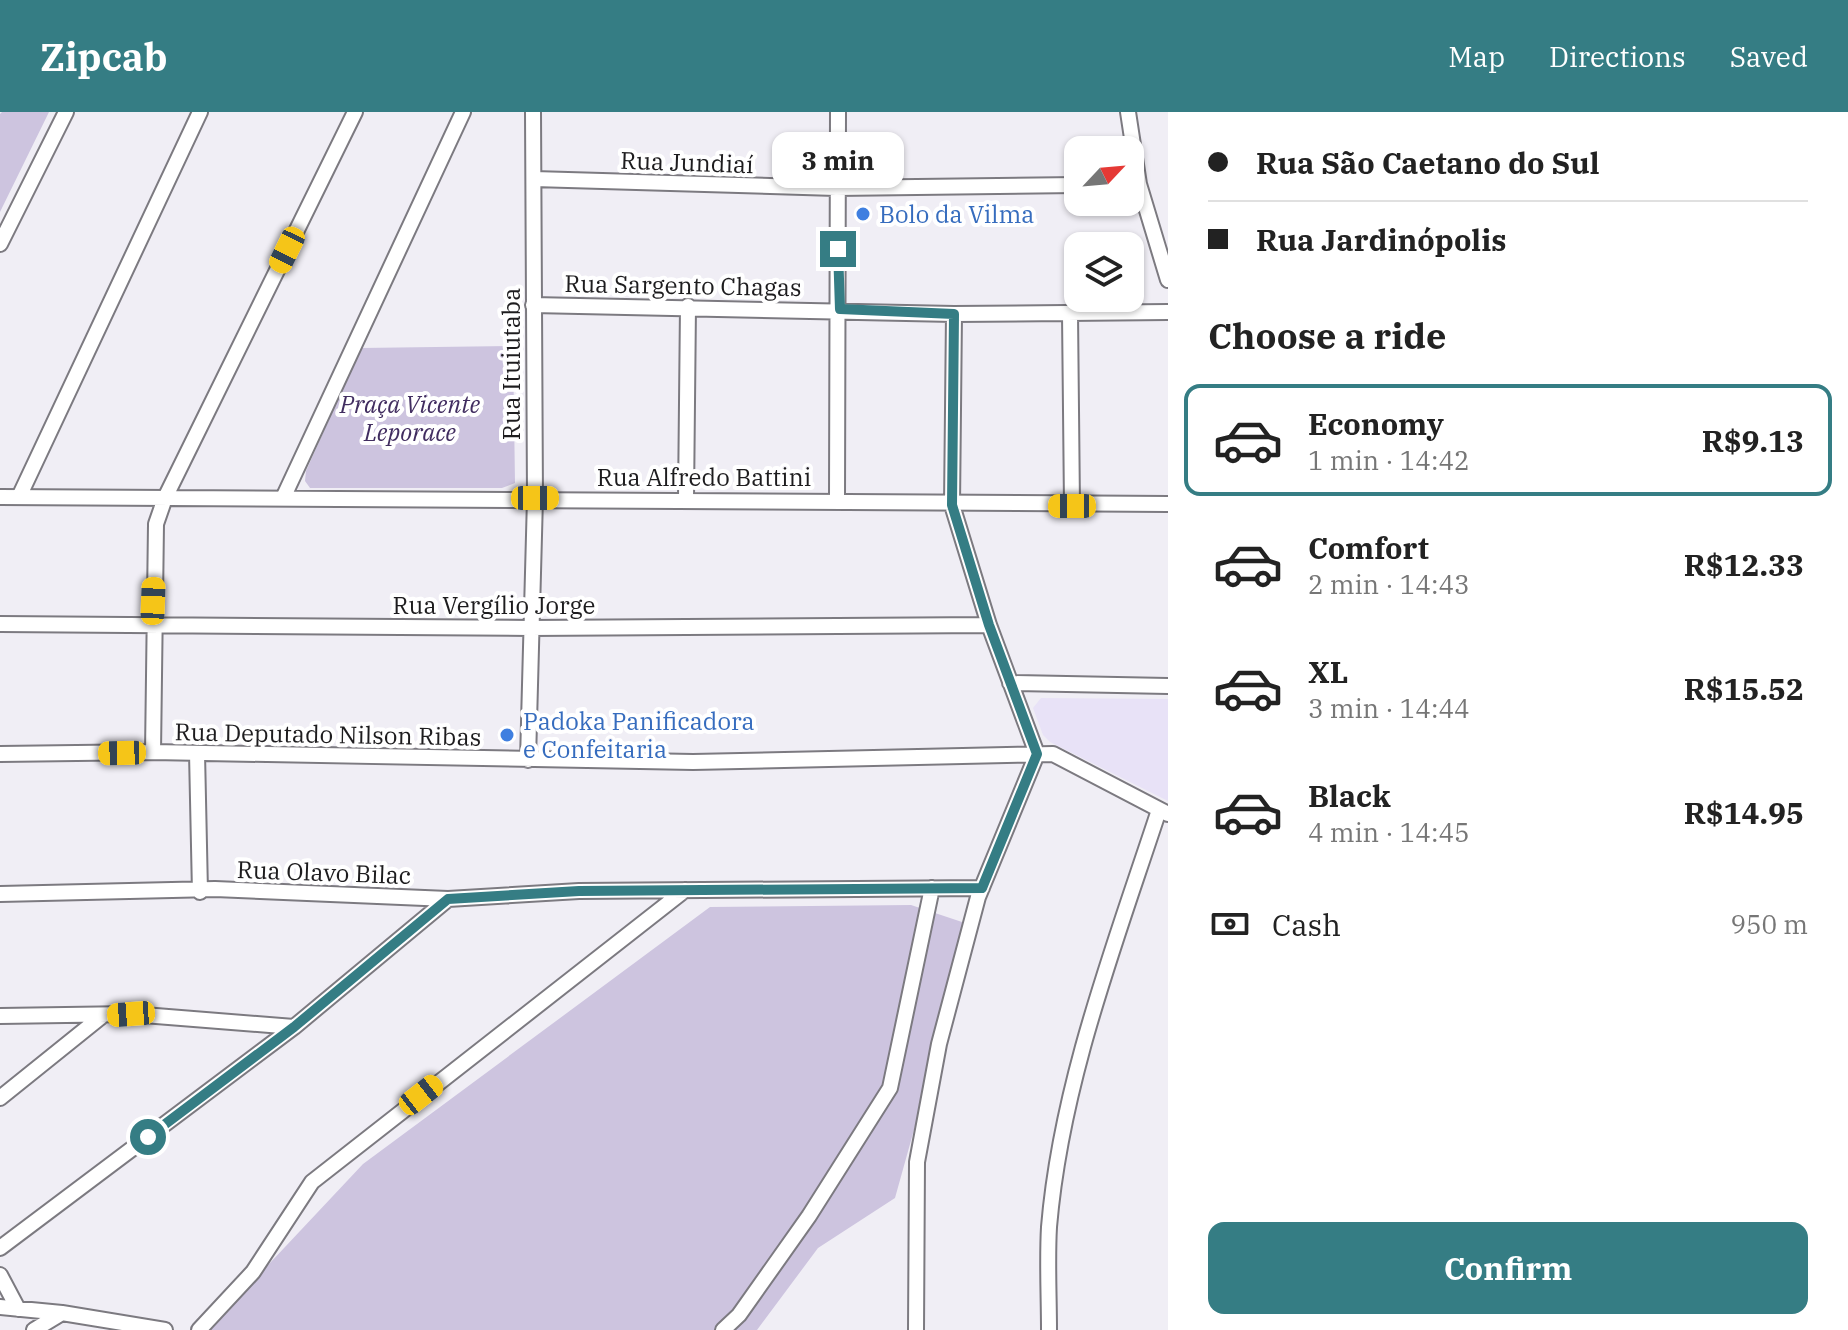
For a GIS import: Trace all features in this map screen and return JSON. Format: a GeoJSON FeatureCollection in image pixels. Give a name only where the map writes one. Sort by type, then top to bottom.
{"type":"FeatureCollection","features":[{"type":"Feature","properties":{"kind":"street"},"geometry":{"type":"LineString","coordinates":[[0,244],[66,112]]}},
{"type":"Feature","properties":{"kind":"street"},"geometry":{"type":"LineString","coordinates":[[19,497],[200,112]]}},
{"type":"Feature","properties":{"kind":"street"},"geometry":{"type":"LineString","coordinates":[[153,752],[152,627],[156,524],[165,498],[355,112]]}},
{"type":"Feature","properties":{"kind":"street"},"geometry":{"type":"LineString","coordinates":[[284,496],[463,112]]}},
{"type":"Feature","properties":{"kind":"street","name":"Rua Ituiutaba"},"geometry":{"type":"LineString","coordinates":[[528,760],[535,498],[533,112]]}},
{"type":"Feature","properties":{"kind":"street"},"geometry":{"type":"LineString","coordinates":[[837,500],[840,309],[836,188],[838,112]]}},
{"type":"Feature","properties":{"kind":"street"},"geometry":{"type":"LineString","coordinates":[[1128,112],[1130,136]]}},
{"type":"Feature","properties":{"kind":"street","name":"Rua Jundiaí"},"geometry":{"type":"LineString","coordinates":[[534,179],[836,188],[1064,185]]}},
{"type":"Feature","properties":{"kind":"street"},"geometry":{"type":"LineString","coordinates":[[1144,212],[1168,280]]}},
{"type":"Feature","properties":{"kind":"street","name":"Rua Sargento Chagas"},"geometry":{"type":"LineString","coordinates":[[533,305],[840,309],[954,314],[1168,312]]}},
{"type":"Feature","properties":{"kind":"street"},"geometry":{"type":"LineString","coordinates":[[686,499],[688,306]]}},
{"type":"Feature","properties":{"kind":"street"},"geometry":{"type":"LineString","coordinates":[[916,1330],[917,1162],[939,1044],[982,888],[1037,754],[989,625],[952,505],[954,314]]}},
{"type":"Feature","properties":{"kind":"street"},"geometry":{"type":"LineString","coordinates":[[1070,314],[1072,506]]}},
{"type":"Feature","properties":{"kind":"street","name":"Rua Alfredo Battini"},"geometry":{"type":"LineString","coordinates":[[0,497],[284,496],[837,500],[952,505],[1168,504]]}},
{"type":"Feature","properties":{"kind":"street","name":"Rua Vergílio Jorge"},"geometry":{"type":"LineString","coordinates":[[0,624],[530,628],[989,625]]}},
{"type":"Feature","properties":{"kind":"street"},"geometry":{"type":"LineString","coordinates":[[1010,683],[1168,686]]}},
{"type":"Feature","properties":{"kind":"street","name":"Rua Deputado Nilson Ribas"},"geometry":{"type":"LineString","coordinates":[[0,754],[153,752],[693,762],[1053,754],[1164,812]]}},
{"type":"Feature","properties":{"kind":"street"},"geometry":{"type":"LineString","coordinates":[[197,753],[200,892]]}},
{"type":"Feature","properties":{"kind":"street"},"geometry":{"type":"LineString","coordinates":[[1049,1330],[1049,1226],[1068,1109],[1106,973],[1164,812]]}},
{"type":"Feature","properties":{"kind":"street"},"geometry":{"type":"LineString","coordinates":[[723,1330],[739,1315],[809,1216],[890,1088],[932,888]]}},
{"type":"Feature","properties":{"kind":"street","name":"Rua Olavo Bilac"},"geometry":{"type":"LineString","coordinates":[[0,894],[200,892],[215,889],[448,899],[579,891],[982,888]]}},
{"type":"Feature","properties":{"kind":"street"},"geometry":{"type":"LineString","coordinates":[[199,1330],[253,1272],[312,1182],[685,890]]}},
{"type":"Feature","properties":{"kind":"street"},"geometry":{"type":"LineString","coordinates":[[0,1263],[2,1247],[294,1027],[448,899]]}},
{"type":"Feature","properties":{"kind":"street"},"geometry":{"type":"LineString","coordinates":[[0,1016],[131,1014],[294,1027]]}},
{"type":"Feature","properties":{"kind":"street"},"geometry":{"type":"LineString","coordinates":[[0,1098],[102,1016]]}},
{"type":"Feature","properties":{"kind":"street"},"geometry":{"type":"LineString","coordinates":[[0,1275],[18,1309]]}},
{"type":"Feature","properties":{"kind":"street"},"geometry":{"type":"LineString","coordinates":[[0,1307],[62,1313],[165,1330]]}},
{"type":"Feature","properties":{"kind":"street"},"geometry":{"type":"LineString","coordinates":[[34,1330],[62,1313]]}},
{"type":"Feature","properties":{"kind":"shaded area"},"geometry":{"type":"Polygon","coordinates":[[[1041,698],[1168,699],[1168,801],[1050,742],[1043,735],[1033,708],[1041,698]]]}},
{"type":"Feature","properties":{"kind":"green space"},"geometry":{"type":"Polygon","coordinates":[[[49,112],[0,212],[0,114],[49,112]]]}},
{"type":"Feature","properties":{"kind":"green space","name":"Praça Vicente Leporace"},"geometry":{"type":"Polygon","coordinates":[[[513,346],[515,483],[502,488],[310,488],[305,481],[306,471],[361,348],[513,346]]]}},
{"type":"Feature","properties":{"kind":"green space"},"geometry":{"type":"Polygon","coordinates":[[[911,905],[971,925],[895,1198],[818,1248],[757,1330],[207,1330],[363,1164],[710,907],[911,905]]]}},
{"type":"Feature","properties":{"kind":"place","name":"Bolo da Vilma"},"geometry":{"type":"Point","coordinates":[863,214]}},
{"type":"Feature","properties":{"kind":"place","name":"Padoka Panificadora e Confeitaria"},"geometry":{"type":"Point","coordinates":[507,735]}},
{"type":"Feature","properties":{"kind":"route"},"geometry":{"type":"LineString","coordinates":[[148,1137],[294,1027],[448,899],[579,891],[982,888],[1037,754],[989,625],[952,505],[954,314],[840,309],[838,249]]}}]}
